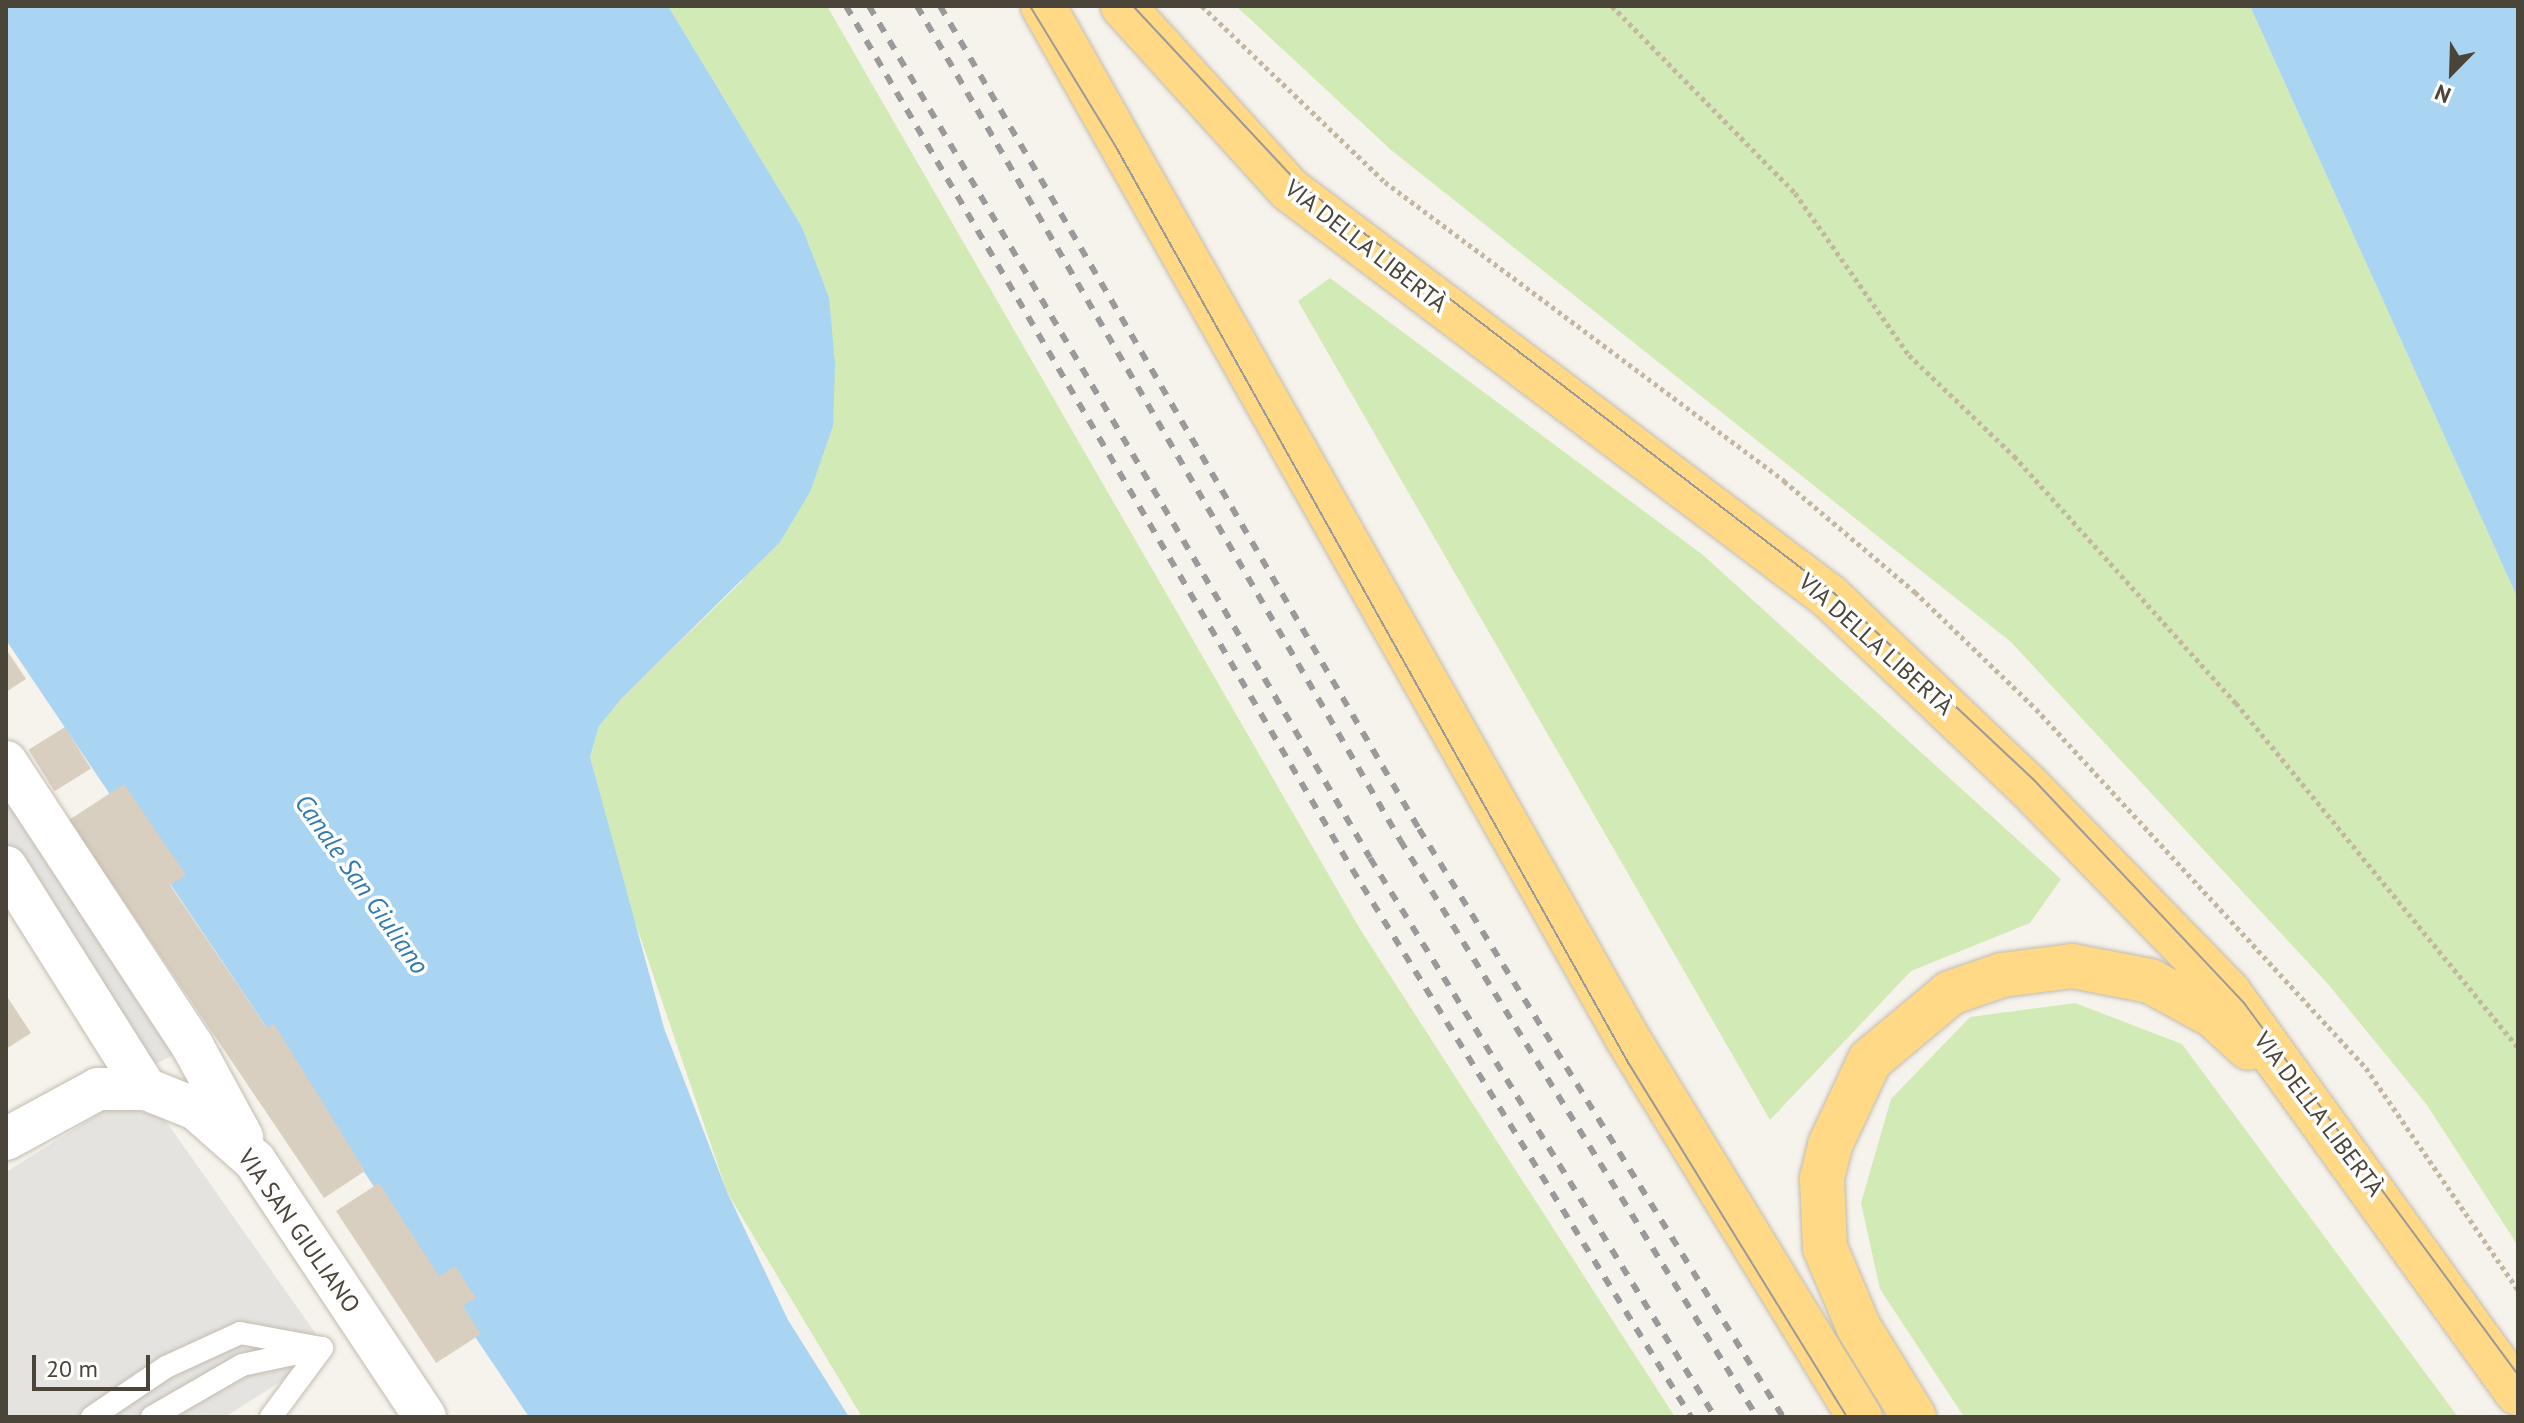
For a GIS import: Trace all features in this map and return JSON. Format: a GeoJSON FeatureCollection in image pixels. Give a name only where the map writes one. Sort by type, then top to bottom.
{"type":"FeatureCollection","features":[{"type":"Feature","properties":{"kind":"highway"},"geometry":{"type":"LineString","coordinates":[[1043,6],[1628,1039],[1860,1417]]}},
{"type":"Feature","properties":{"kind":"highway","name":"VIA DELLA LIBERTÀ"},"geometry":{"type":"LineString","coordinates":[[1123,6],[1290,190],[1830,597],[1927,687],[2229,993],[2382,1200],[2518,1393]]}},
{"type":"Feature","properties":{"kind":"highway"},"geometry":{"type":"LineString","coordinates":[[1914,1417],[1838,1284],[1825,1248],[1822,1178],[1848,1094],[1870,1060],[1950,993],[2002,975],[2072,966],[2150,981],[2214,1016],[2283,1079],[2382,1200]]}},
{"type":"Feature","properties":{"kind":"street"},"geometry":{"type":"LineString","coordinates":[[6,762],[192,1045],[255,1161]]}},
{"type":"Feature","properties":{"kind":"street"},"geometry":{"type":"LineString","coordinates":[[6,867],[146,1089]]}},
{"type":"Feature","properties":{"kind":"street","name":"VIA SAN GIULIANO"},"geometry":{"type":"LineString","coordinates":[[6,1139],[74,1096],[146,1089],[196,1109],[255,1161],[425,1417]]}},
{"type":"Feature","properties":{"kind":"lane"},"geometry":{"type":"LineString","coordinates":[[92,1417],[166,1367],[240,1333],[322,1348]]}},
{"type":"Feature","properties":{"kind":"lane"},"geometry":{"type":"LineString","coordinates":[[272,1415],[322,1348]]}},
{"type":"Feature","properties":{"kind":"lane"},"geometry":{"type":"LineString","coordinates":[[152,1417],[242,1365],[322,1348]]}},
{"type":"Feature","properties":{"kind":"path"},"geometry":{"type":"LineString","coordinates":[[1612,6],[1795,193],[1909,355],[2014,456],[2236,703],[2518,1047]]}},
{"type":"Feature","properties":{"kind":"green space"},"geometry":{"type":"Polygon","coordinates":[[[668,6],[827,6],[1360,929],[1675,1417],[862,1417],[727,1192],[628,901],[590,757],[599,726],[622,698],[742,581],[833,426],[829,297],[802,227],[668,6]]]}},
{"type":"Feature","properties":{"kind":"green space"},"geometry":{"type":"Polygon","coordinates":[[[1236,6],[2250,6],[2518,599],[2518,1246],[2427,1105],[2328,984],[2011,642],[1391,150],[1236,6]]]}},
{"type":"Feature","properties":{"kind":"green space"},"geometry":{"type":"Polygon","coordinates":[[[1330,278],[1703,555],[2061,879],[2030,923],[1911,971],[1770,1120],[1298,301],[1330,278]]]}},
{"type":"Feature","properties":{"kind":"green space"},"geometry":{"type":"Polygon","coordinates":[[[2075,1003],[2182,1044],[2458,1417],[1964,1417],[1880,1289],[1861,1203],[1891,1099],[1970,1017],[2075,1003]]]}},
{"type":"Feature","properties":{"kind":"shaded area"},"geometry":{"type":"Polygon","coordinates":[[[6,762],[192,1045],[137,1074],[6,867],[6,762]]]}},
{"type":"Feature","properties":{"kind":"shaded area"},"geometry":{"type":"Polygon","coordinates":[[[113,1105],[163,1117],[328,1351],[225,1417],[6,1417],[6,1172],[113,1105]]]}},
{"type":"Feature","properties":{"kind":"water","name":"Canale San Giuliano"},"geometry":{"type":"Polygon","coordinates":[[[6,6],[668,6],[802,227],[829,297],[835,364],[833,426],[810,492],[780,542],[622,698],[599,726],[590,757],[664,1028],[727,1192],[788,1320],[849,1417],[529,1417],[6,640],[6,6]]]}},
{"type":"Feature","properties":{"kind":"water"},"geometry":{"type":"Polygon","coordinates":[[[2250,6],[2518,6],[2518,599],[2250,6]]]}},
{"type":"Feature","properties":{"kind":"building"},"geometry":{"type":"Polygon","coordinates":[[[6,649],[26,679],[6,692],[6,649]]]}},
{"type":"Feature","properties":{"kind":"building"},"geometry":{"type":"Polygon","coordinates":[[[65,727],[91,769],[54,791],[29,750],[65,727]]]}},
{"type":"Feature","properties":{"kind":"building"},"geometry":{"type":"Polygon","coordinates":[[[124,784],[186,875],[170,885],[267,1028],[274,1024],[365,1171],[324,1198],[69,820],[124,784]]]}},
{"type":"Feature","properties":{"kind":"building"},"geometry":{"type":"Polygon","coordinates":[[[6,995],[31,1033],[6,1049],[6,995]]]}},
{"type":"Feature","properties":{"kind":"building"},"geometry":{"type":"Polygon","coordinates":[[[379,1183],[439,1276],[455,1266],[476,1298],[463,1306],[481,1334],[436,1363],[336,1211],[379,1183]]]}},
{"type":"Feature","properties":{"kind":"tram line"},"geometry":{"type":"LineString","coordinates":[[1030,6],[1116,147],[1629,1064],[1847,1417]]}},
{"type":"Feature","properties":{"kind":"tram line"},"geometry":{"type":"LineString","coordinates":[[1133,6],[1296,181],[1839,597],[2033,779],[2244,1003],[2518,1374]]}},
{"type":"Feature","properties":{"kind":"railway"},"geometry":{"type":"LineString","coordinates":[[846,6],[1352,869],[1691,1417]]}},
{"type":"Feature","properties":{"kind":"railway"},"geometry":{"type":"LineString","coordinates":[[869,6],[1370,858],[1715,1417]]}},
{"type":"Feature","properties":{"kind":"railway"},"geometry":{"type":"LineString","coordinates":[[917,6],[1400,840],[1757,1417]]}},
{"type":"Feature","properties":{"kind":"railway"},"geometry":{"type":"LineString","coordinates":[[940,6],[1419,829],[1783,1417]]}}]}
